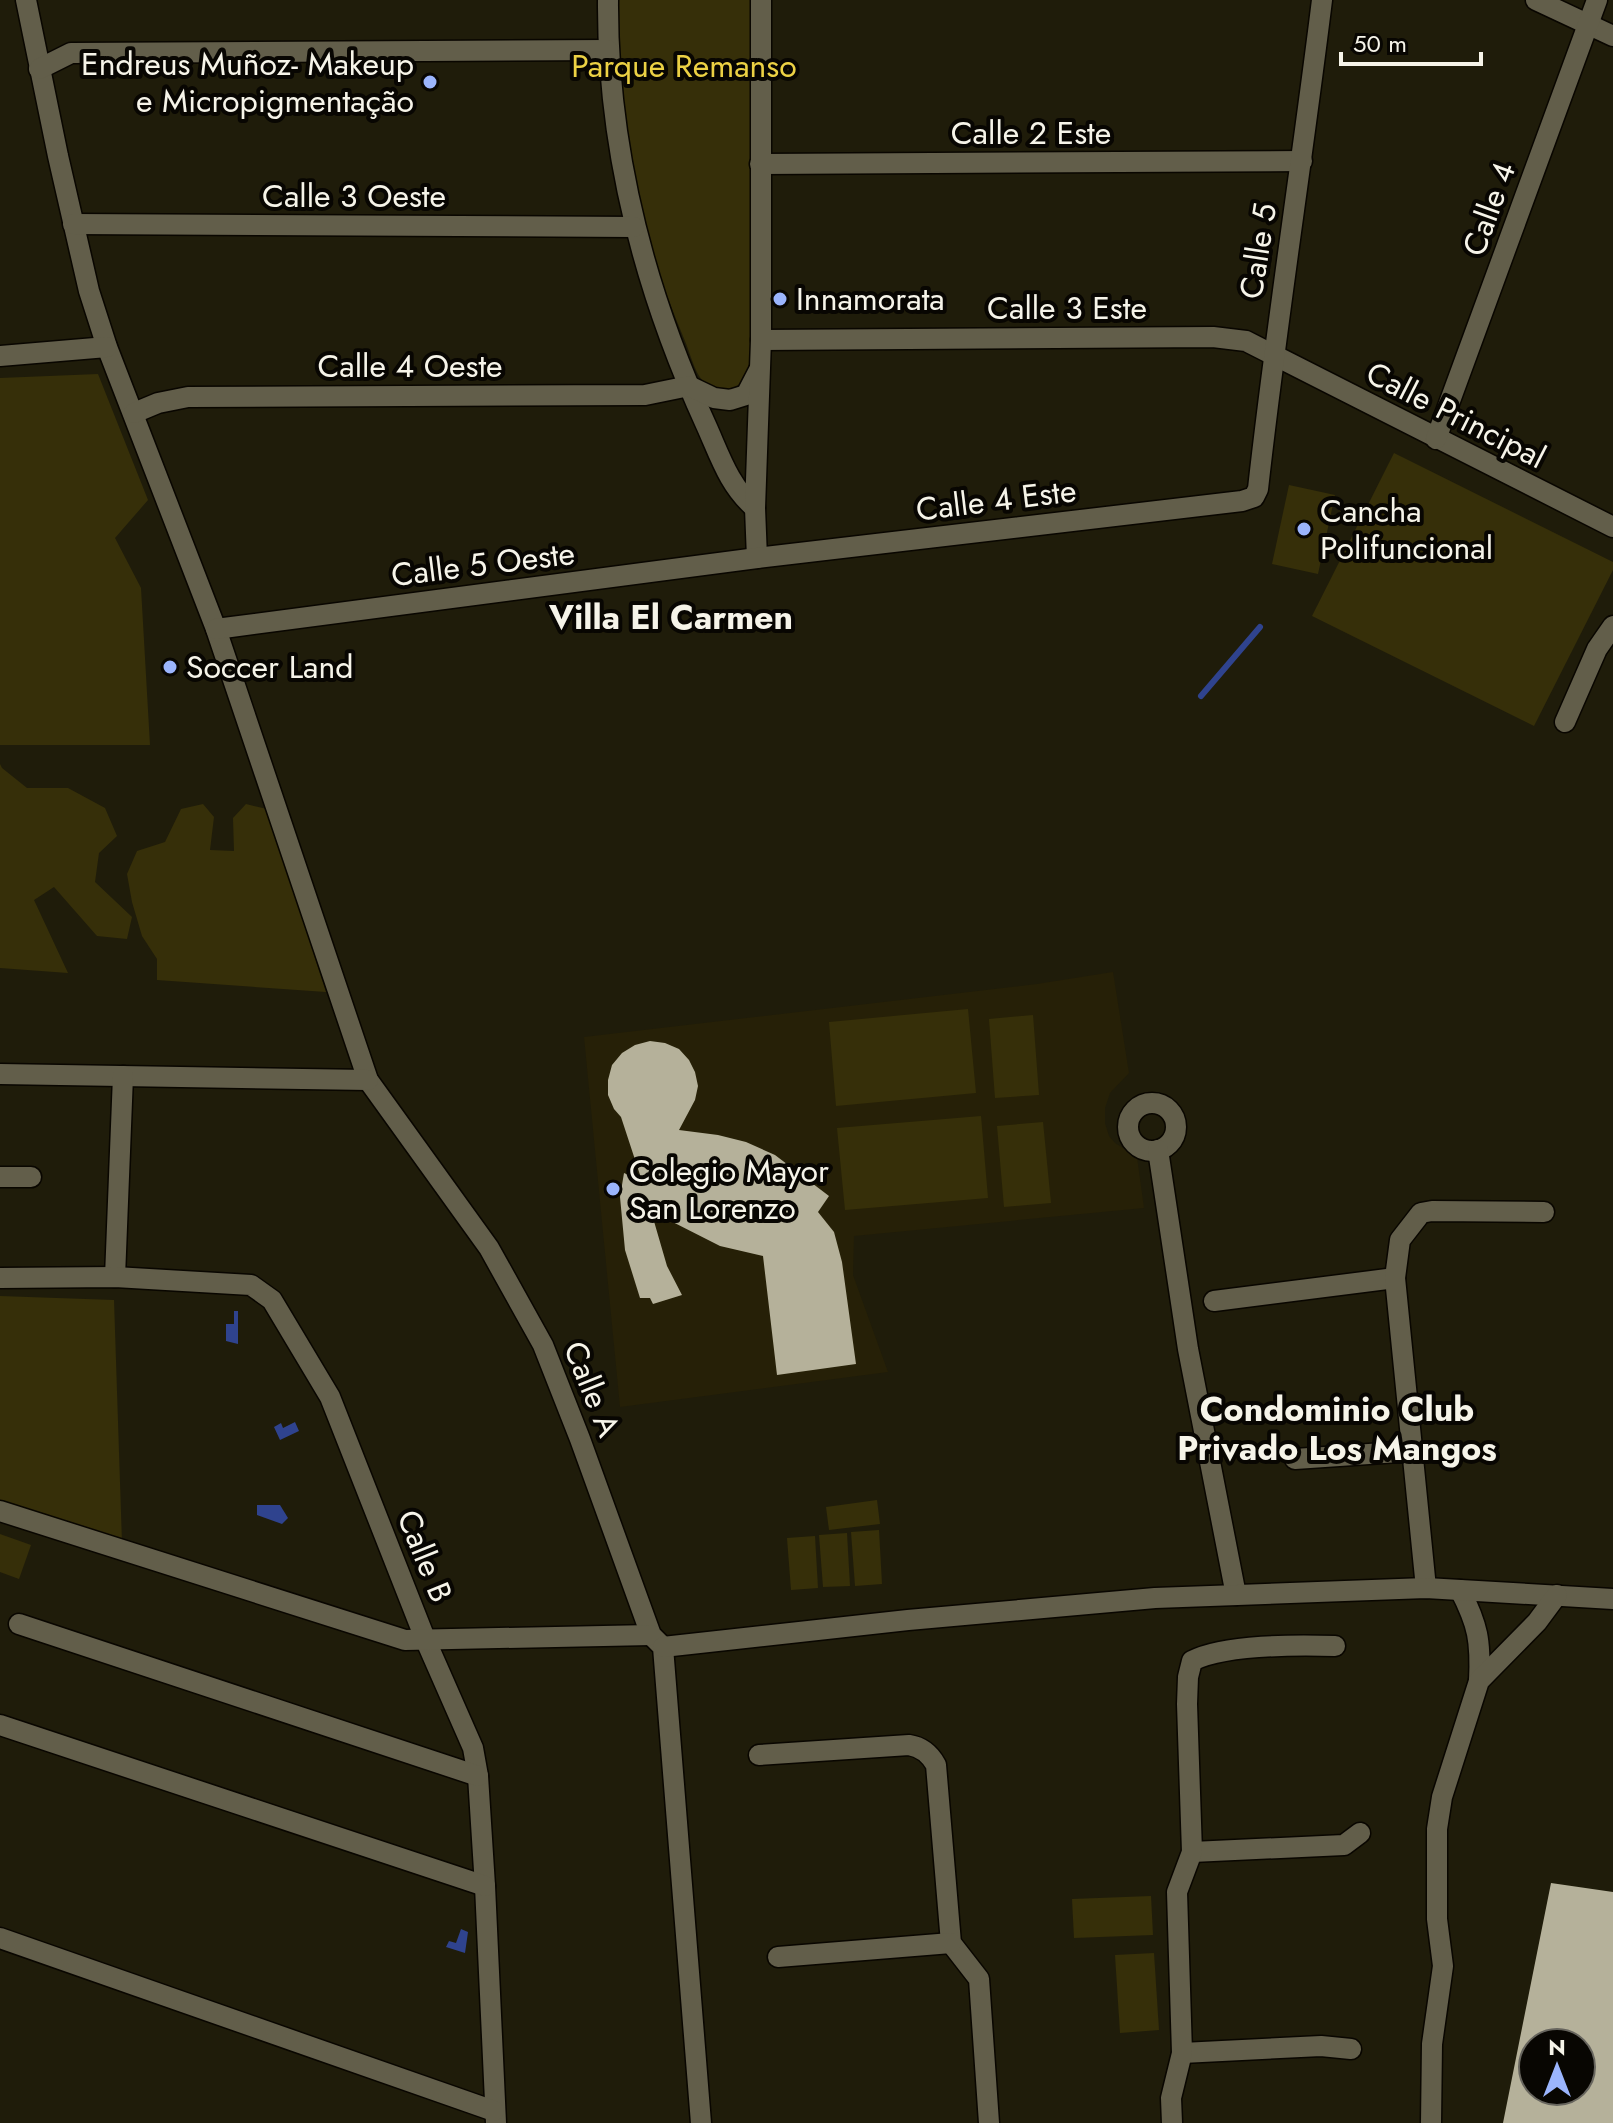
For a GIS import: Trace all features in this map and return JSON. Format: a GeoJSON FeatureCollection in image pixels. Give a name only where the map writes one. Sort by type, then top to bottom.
{"type":"FeatureCollection","features":[{"type":"Feature","properties":{"kind":"street","name":"Calle A"},"geometry":{"type":"LineString","coordinates":[[26,0],[89,291],[107,347],[216,629],[368,1080],[489,1248],[543,1345],[657,1641],[701,2123]]}},
{"type":"Feature","properties":{"kind":"street"},"geometry":{"type":"LineString","coordinates":[[608,0],[608,50],[625,185],[634,227],[689,386],[733,485],[755,508]]}},
{"type":"Feature","properties":{"kind":"street"},"geometry":{"type":"LineString","coordinates":[[757,558],[755,508],[761,340],[761,0]]}},
{"type":"Feature","properties":{"kind":"street","name":"Calle 5"},"geometry":{"type":"LineString","coordinates":[[1242,501],[1257,494],[1322,0]]}},
{"type":"Feature","properties":{"kind":"street"},"geometry":{"type":"LineString","coordinates":[[1536,0],[1613,36]]}},
{"type":"Feature","properties":{"kind":"street","name":"Calle 4"},"geometry":{"type":"LineString","coordinates":[[1436,439],[1597,0]]}},
{"type":"Feature","properties":{"kind":"street"},"geometry":{"type":"LineString","coordinates":[[39,69],[71,53],[608,50]]}},
{"type":"Feature","properties":{"kind":"street","name":"Calle 2 Este"},"geometry":{"type":"LineString","coordinates":[[760,164],[1302,161]]}},
{"type":"Feature","properties":{"kind":"street","name":"Calle 3 Oeste"},"geometry":{"type":"LineString","coordinates":[[73,224],[634,227]]}},
{"type":"Feature","properties":{"kind":"street","name":"Calle 3 Este"},"geometry":{"type":"LineString","coordinates":[[761,340],[1213,337],[1246,341],[1273,355]]}},
{"type":"Feature","properties":{"kind":"street"},"geometry":{"type":"LineString","coordinates":[[0,356],[107,347]]}},
{"type":"Feature","properties":{"kind":"street","name":"Calle Principal"},"geometry":{"type":"LineString","coordinates":[[1273,355],[1613,527]]}},
{"type":"Feature","properties":{"kind":"street"},"geometry":{"type":"LineString","coordinates":[[689,386],[714,398],[730,400],[746,395],[759,370]]}},
{"type":"Feature","properties":{"kind":"street","name":"Calle 4 Oeste"},"geometry":{"type":"LineString","coordinates":[[134,413],[158,403],[188,397],[645,395],[689,386]]}},
{"type":"Feature","properties":{"kind":"street","name":"Calle 4 Este"},"geometry":{"type":"LineString","coordinates":[[757,558],[1242,501]]}},
{"type":"Feature","properties":{"kind":"street","name":"Calle 5 Oeste"},"geometry":{"type":"LineString","coordinates":[[216,629],[757,558]]}},
{"type":"Feature","properties":{"kind":"street"},"geometry":{"type":"LineString","coordinates":[[1565,722],[1597,649],[1613,626]]}},
{"type":"Feature","properties":{"kind":"street"},"geometry":{"type":"LineString","coordinates":[[0,1074],[368,1080]]}},
{"type":"Feature","properties":{"kind":"street"},"geometry":{"type":"LineString","coordinates":[[115,1277],[123,1076]]}},
{"type":"Feature","properties":{"kind":"street"},"geometry":{"type":"LineString","coordinates":[[1158,1150],[1188,1349],[1236,1595]]}},
{"type":"Feature","properties":{"kind":"street"},"geometry":{"type":"LineString","coordinates":[[0,1177],[31,1177]]}},
{"type":"Feature","properties":{"kind":"street"},"geometry":{"type":"LineString","coordinates":[[1426,1588],[1395,1278],[1400,1240],[1421,1213],[1544,1212]]}},
{"type":"Feature","properties":{"kind":"street","name":"Calle B"},"geometry":{"type":"LineString","coordinates":[[0,1278],[115,1277],[251,1285],[272,1300],[330,1397],[426,1641],[473,1748],[478,1776],[485,1886],[495,2117]]}},
{"type":"Feature","properties":{"kind":"street"},"geometry":{"type":"LineString","coordinates":[[1214,1301],[1395,1278]]}},
{"type":"Feature","properties":{"kind":"street"},"geometry":{"type":"LineString","coordinates":[[1295,1459],[1413,1451]]}},
{"type":"Feature","properties":{"kind":"street"},"geometry":{"type":"LineString","coordinates":[[0,1511],[405,1640],[657,1641],[1155,1598],[1426,1588],[1613,1599]]}},
{"type":"Feature","properties":{"kind":"street"},"geometry":{"type":"LineString","coordinates":[[1431,2123],[1432,2044],[1443,1966],[1437,1919],[1437,1829],[1449,1769],[1479,1681],[1481,1646],[1473,1615],[1460,1590]]}},
{"type":"Feature","properties":{"kind":"street"},"geometry":{"type":"LineString","coordinates":[[1479,1681],[1537,1622],[1557,1595]]}},
{"type":"Feature","properties":{"kind":"street"},"geometry":{"type":"LineString","coordinates":[[19,1624],[478,1776]]}},
{"type":"Feature","properties":{"kind":"street"},"geometry":{"type":"LineString","coordinates":[[1172,2123],[1171,2098],[1182,2053],[1177,1892],[1192,1852],[1187,1704],[1192,1661],[1207,1654],[1233,1650],[1335,1646]]}},
{"type":"Feature","properties":{"kind":"street"},"geometry":{"type":"LineString","coordinates":[[0,1725],[485,1886]]}},
{"type":"Feature","properties":{"kind":"street"},"geometry":{"type":"LineString","coordinates":[[759,1755],[909,1745],[917,1746],[931,1757],[936,1765],[951,1943],[979,1979],[989,2123]]}},
{"type":"Feature","properties":{"kind":"street"},"geometry":{"type":"LineString","coordinates":[[1192,1852],[1344,1845],[1360,1833]]}},
{"type":"Feature","properties":{"kind":"street"},"geometry":{"type":"LineString","coordinates":[[0,1938],[495,2117]]}},
{"type":"Feature","properties":{"kind":"street"},"geometry":{"type":"LineString","coordinates":[[778,1957],[951,1943]]}},
{"type":"Feature","properties":{"kind":"street"},"geometry":{"type":"LineString","coordinates":[[1182,2053],[1321,2046],[1351,2049]]}},
{"type":"Feature","properties":{"kind":"shaded area"},"geometry":{"type":"Polygon","coordinates":[[[1113,972],[1129,1073],[1110,1093],[1105,1108],[1105,1123],[1115,1143],[1137,1157],[1144,1208],[854,1236],[853,1275],[888,1372],[620,1407],[584,1037],[1037,984],[1113,972]]]}},
{"type":"Feature","properties":{"kind":"green space","name":"Parque Remanso"},"geometry":{"type":"Polygon","coordinates":[[[615,0],[750,0],[751,357],[745,378],[731,389],[713,389],[697,371],[648,237],[634,183],[625,129],[615,0]]]}},
{"type":"Feature","properties":{"kind":"green space"},"geometry":{"type":"Polygon","coordinates":[[[98,374],[148,500],[115,538],[141,588],[150,745],[0,745],[0,378],[98,374]]]}},
{"type":"Feature","properties":{"kind":"green space"},"geometry":{"type":"Polygon","coordinates":[[[1394,453],[1613,562],[1613,570],[1534,726],[1312,616],[1394,453]]]}},
{"type":"Feature","properties":{"kind":"green space","name":"Cancha Polifuncional"},"geometry":{"type":"Polygon","coordinates":[[[1289,485],[1335,495],[1318,574],[1272,564],[1289,485]]]}},
{"type":"Feature","properties":{"kind":"green space"},"geometry":{"type":"Polygon","coordinates":[[[0,764],[27,788],[68,788],[105,808],[117,836],[99,853],[95,882],[132,917],[127,939],[97,936],[54,887],[34,900],[68,973],[0,968],[0,764]]]}},
{"type":"Feature","properties":{"kind":"green space"},"geometry":{"type":"Polygon","coordinates":[[[203,804],[214,817],[210,850],[234,851],[233,818],[246,804],[267,809],[326,992],[157,980],[157,959],[142,936],[127,874],[137,851],[165,842],[181,809],[203,804]]]}},
{"type":"Feature","properties":{"kind":"green space"},"geometry":{"type":"Polygon","coordinates":[[[968,1009],[976,1093],[836,1106],[829,1022],[968,1009]]]}},
{"type":"Feature","properties":{"kind":"green space"},"geometry":{"type":"Polygon","coordinates":[[[1033,1015],[1039,1095],[995,1098],[989,1019],[1033,1015]]]}},
{"type":"Feature","properties":{"kind":"green space"},"geometry":{"type":"Polygon","coordinates":[[[981,1116],[988,1198],[845,1210],[837,1128],[981,1116]]]}},
{"type":"Feature","properties":{"kind":"green space"},"geometry":{"type":"Polygon","coordinates":[[[1043,1122],[1051,1203],[1004,1207],[997,1126],[1043,1122]]]}},
{"type":"Feature","properties":{"kind":"green space"},"geometry":{"type":"Polygon","coordinates":[[[0,1296],[114,1300],[122,1543],[0,1501],[0,1296]]]}},
{"type":"Feature","properties":{"kind":"green space"},"geometry":{"type":"Polygon","coordinates":[[[877,1500],[880,1524],[829,1530],[826,1507],[877,1500]]]}},
{"type":"Feature","properties":{"kind":"green space"},"geometry":{"type":"Polygon","coordinates":[[[879,1530],[882,1584],[855,1586],[851,1532],[879,1530]]]}},
{"type":"Feature","properties":{"kind":"green space"},"geometry":{"type":"Polygon","coordinates":[[[847,1533],[850,1586],[823,1587],[819,1535],[847,1533]]]}},
{"type":"Feature","properties":{"kind":"green space"},"geometry":{"type":"Polygon","coordinates":[[[0,1534],[31,1545],[19,1579],[0,1572],[0,1534]]]}},
{"type":"Feature","properties":{"kind":"green space"},"geometry":{"type":"Polygon","coordinates":[[[815,1536],[818,1588],[791,1590],[787,1538],[815,1536]]]}},
{"type":"Feature","properties":{"kind":"green space"},"geometry":{"type":"Polygon","coordinates":[[[1151,1896],[1153,1935],[1074,1938],[1072,1899],[1151,1896]]]}},
{"type":"Feature","properties":{"kind":"green space"},"geometry":{"type":"Polygon","coordinates":[[[1154,1953],[1159,2030],[1120,2033],[1115,1955],[1154,1953]]]}},
{"type":"Feature","properties":{"kind":"water"},"geometry":{"type":"Polygon","coordinates":[[[234,1311],[238,1311],[238,1344],[226,1341],[226,1324],[234,1324],[234,1311]]]}},
{"type":"Feature","properties":{"kind":"water"},"geometry":{"type":"Polygon","coordinates":[[[295,1422],[299,1431],[280,1440],[274,1427],[281,1423],[283,1428],[295,1422]]]}},
{"type":"Feature","properties":{"kind":"water"},"geometry":{"type":"Polygon","coordinates":[[[257,1505],[280,1505],[288,1518],[282,1524],[257,1515],[257,1505]]]}},
{"type":"Feature","properties":{"kind":"water"},"geometry":{"type":"Polygon","coordinates":[[[461,1929],[468,1932],[465,1953],[446,1947],[449,1941],[456,1943],[461,1929]]]}},
{"type":"Feature","properties":{"kind":"building"},"geometry":{"type":"Polygon","coordinates":[[[650,1041],[679,1049],[695,1072],[698,1086],[695,1100],[679,1130],[746,1142],[775,1155],[829,1196],[818,1212],[834,1232],[842,1262],[856,1364],[777,1375],[763,1256],[720,1246],[651,1211],[667,1266],[682,1295],[653,1304],[650,1298],[640,1298],[625,1250],[620,1197],[624,1173],[642,1181],[621,1117],[608,1095],[608,1080],[612,1065],[622,1053],[650,1041]]]}},
{"type":"Feature","properties":{"kind":"building"},"geometry":{"type":"Polygon","coordinates":[[[1551,1883],[1613,1892],[1613,2123],[1503,2123],[1517,2053],[1517,2107],[1597,2107],[1597,2027],[1522,2027],[1551,1883]]]}},
{"type":"Feature","properties":{"kind":"waterway"},"geometry":{"type":"LineString","coordinates":[[1201,696],[1260,627]]}},
{"type":"Feature","properties":{"kind":"place","name":"Endreus Muñoz- Makeup e Micropigmentação"},"geometry":{"type":"Point","coordinates":[430,82]}},
{"type":"Feature","properties":{"kind":"place","name":"Innamorata"},"geometry":{"type":"Point","coordinates":[780,299]}},
{"type":"Feature","properties":{"kind":"place","name":"Cancha Polifuncional"},"geometry":{"type":"Point","coordinates":[1304,529]}},
{"type":"Feature","properties":{"kind":"place","name":"Soccer Land"},"geometry":{"type":"Point","coordinates":[170,667]}},
{"type":"Feature","properties":{"kind":"place","name":"Colegio Mayor San Lorenzo"},"geometry":{"type":"Point","coordinates":[613,1189]}},
{"type":"Feature","properties":{"kind":"district","name":"Villa El Carmen"},"geometry":{"type":"Point","coordinates":[671,617]}},
{"type":"Feature","properties":{"kind":"district","name":"Condominio Club Privado Los Mangos"},"geometry":{"type":"Point","coordinates":[1337,1428]}}]}
